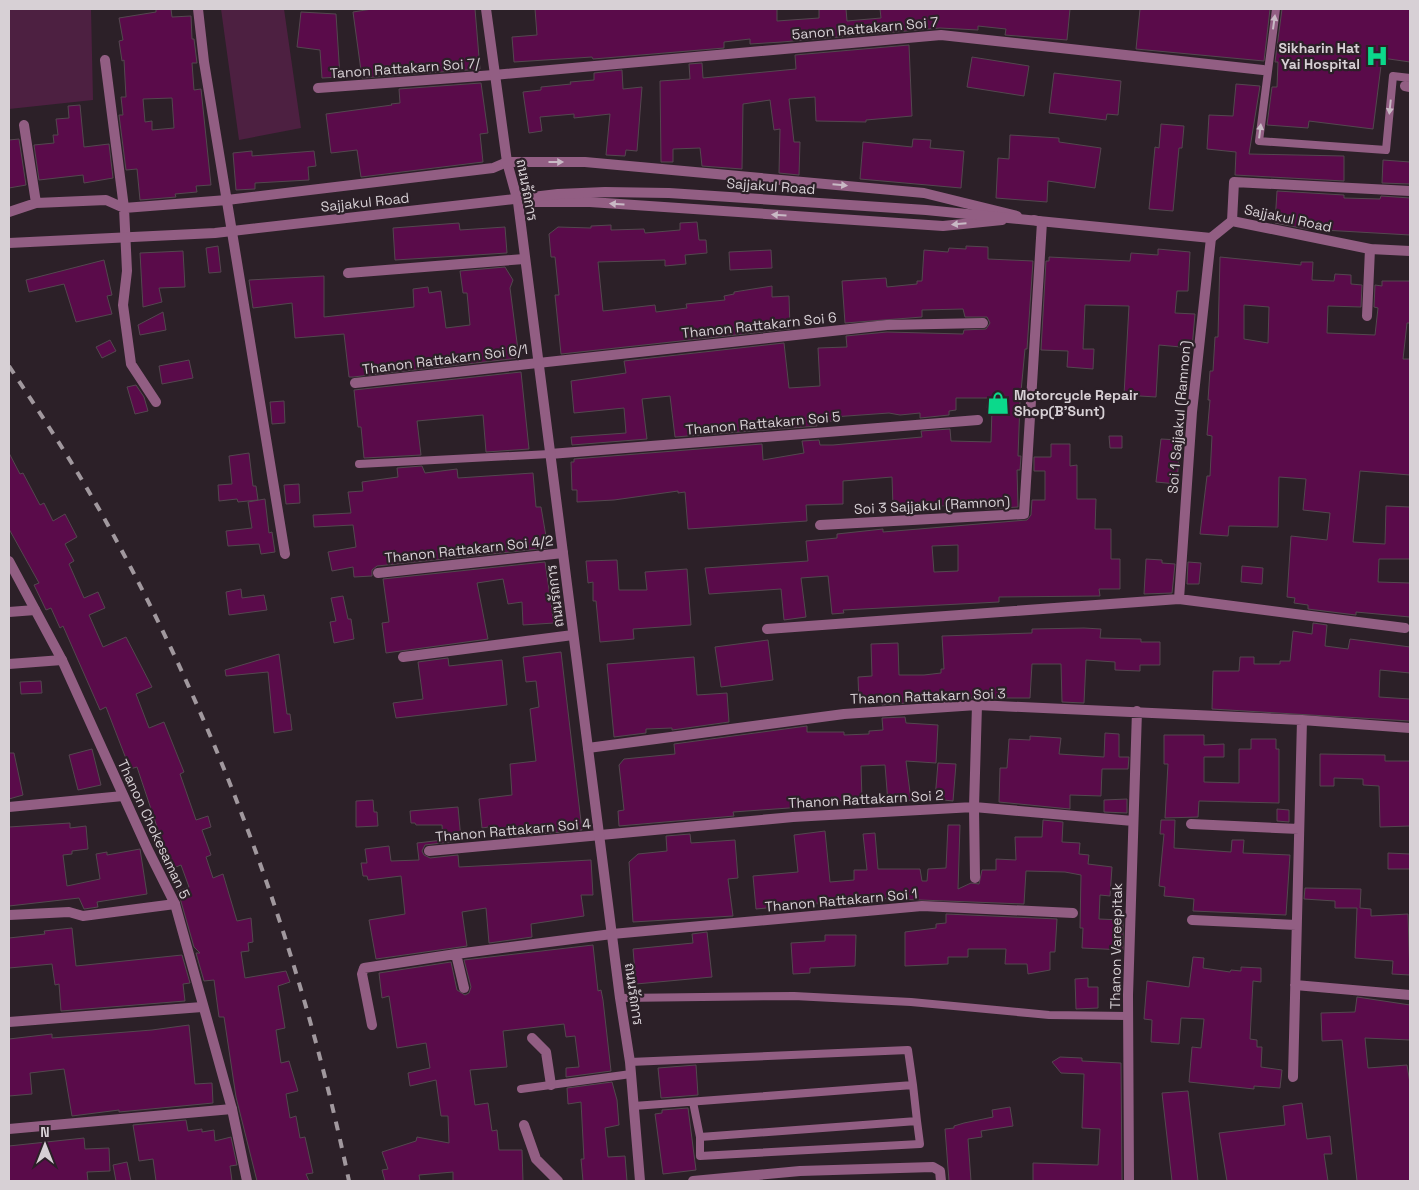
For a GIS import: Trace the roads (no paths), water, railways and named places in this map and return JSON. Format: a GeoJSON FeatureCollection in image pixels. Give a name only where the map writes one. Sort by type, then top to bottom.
{"type":"FeatureCollection","features":[{"type":"Feature","properties":{"kind":"street"},"geometry":{"type":"LineString","coordinates":[[198,9],[285,554]]}},
{"type":"Feature","properties":{"kind":"street","name":"ถนนรัถการ"},"geometry":{"type":"LineString","coordinates":[[486,9],[507,162],[518,202],[620,998],[630,1062],[640,1181]]}},
{"type":"Feature","properties":{"kind":"street","name":"5anon Rattakarn Soi 7"},"geometry":{"type":"LineString","coordinates":[[494,75],[941,35],[1265,71]]}},
{"type":"Feature","properties":{"kind":"street"},"geometry":{"type":"LineString","coordinates":[[105,60],[124,208],[127,271],[123,305],[131,364],[156,402]]}},
{"type":"Feature","properties":{"kind":"street","name":"Tanon Rattakarn Soi 7/"},"geometry":{"type":"LineString","coordinates":[[318,88],[494,75]]}},
{"type":"Feature","properties":{"kind":"street"},"geometry":{"type":"LineString","coordinates":[[24,125],[36,203]]}},
{"type":"Feature","properties":{"kind":"street","name":"Sajjakul Road"},"geometry":{"type":"LineString","coordinates":[[9,212],[36,203],[106,200],[124,208],[227,200],[493,168],[507,162],[585,162],[924,193],[1042,222],[1211,238],[1232,221],[1370,249],[1410,251]]}},
{"type":"Feature","properties":{"kind":"street"},"geometry":{"type":"LineString","coordinates":[[1232,221],[1234,182],[1410,191]]}},
{"type":"Feature","properties":{"kind":"street","name":"Sajjakul Road"},"geometry":{"type":"LineString","coordinates":[[9,243],[215,233],[558,194],[604,192],[669,194],[1025,218]]}},
{"type":"Feature","properties":{"kind":"street","name":"Sajjakul Road"},"geometry":{"type":"LineString","coordinates":[[518,202],[590,202],[943,226],[1025,218]]}},
{"type":"Feature","properties":{"kind":"street"},"geometry":{"type":"LineString","coordinates":[[1025,218],[1042,222]]}},
{"type":"Feature","properties":{"kind":"street","name":"Soi 3 Sajjakul (Ramnon)"},"geometry":{"type":"LineString","coordinates":[[820,524],[1024,514],[1042,222]]}},
{"type":"Feature","properties":{"kind":"street","name":"Soi 1 Sajjakul (Ramnon)"},"geometry":{"type":"LineString","coordinates":[[1179,599],[1192,412],[1211,238]]}},
{"type":"Feature","properties":{"kind":"street"},"geometry":{"type":"LineString","coordinates":[[1367,316],[1370,249]]}},
{"type":"Feature","properties":{"kind":"street"},"geometry":{"type":"LineString","coordinates":[[348,273],[524,259]]}},
{"type":"Feature","properties":{"kind":"street","name":"Thanon Rattakarn Soi 6"},"geometry":{"type":"LineString","coordinates":[[538,362],[887,325],[983,323]]}},
{"type":"Feature","properties":{"kind":"street","name":"Thanon Rattakarn Soi 6/1"},"geometry":{"type":"LineString","coordinates":[[356,383],[538,362]]}},
{"type":"Feature","properties":{"kind":"street","name":"Thanon Rattakarn Soi 5"},"geometry":{"type":"LineString","coordinates":[[550,454],[978,420]]}},
{"type":"Feature","properties":{"kind":"street","name":"Thanon Rattakarn Soi 4/2"},"geometry":{"type":"LineString","coordinates":[[378,573],[563,553]]}},
{"type":"Feature","properties":{"kind":"street","name":"Thanon Chokesaman 5"},"geometry":{"type":"LineString","coordinates":[[9,562],[62,660],[174,904],[232,1109],[246,1181]]}},
{"type":"Feature","properties":{"kind":"street"},"geometry":{"type":"LineString","coordinates":[[767,629],[1179,599],[1405,628]]}},
{"type":"Feature","properties":{"kind":"street"},"geometry":{"type":"LineString","coordinates":[[9,612],[35,610]]}},
{"type":"Feature","properties":{"kind":"street"},"geometry":{"type":"LineString","coordinates":[[402,657],[573,635]]}},
{"type":"Feature","properties":{"kind":"street"},"geometry":{"type":"LineString","coordinates":[[9,664],[62,660]]}},
{"type":"Feature","properties":{"kind":"street"},"geometry":{"type":"LineString","coordinates":[[975,878],[974,807],[977,705]]}},
{"type":"Feature","properties":{"kind":"street","name":"Thanon Rattakarn Soi 3"},"geometry":{"type":"LineString","coordinates":[[588,748],[844,714],[977,705],[1137,711],[1410,728]]}},
{"type":"Feature","properties":{"kind":"street","name":"Thanon Vareepitak"},"geometry":{"type":"LineString","coordinates":[[1129,1181],[1128,1016],[1137,711]]}},
{"type":"Feature","properties":{"kind":"street"},"geometry":{"type":"LineString","coordinates":[[1293,1077],[1302,720]]}},
{"type":"Feature","properties":{"kind":"street"},"geometry":{"type":"LineString","coordinates":[[9,807],[123,796]]}},
{"type":"Feature","properties":{"kind":"street","name":"Thanon Rattakarn Soi 2"},"geometry":{"type":"LineString","coordinates":[[600,837],[793,817],[974,807],[1133,821]]}},
{"type":"Feature","properties":{"kind":"street"},"geometry":{"type":"LineString","coordinates":[[1191,824],[1299,829]]}},
{"type":"Feature","properties":{"kind":"street","name":"Thanon Rattakarn Soi 4"},"geometry":{"type":"LineString","coordinates":[[430,852],[600,837]]}},
{"type":"Feature","properties":{"kind":"street"},"geometry":{"type":"LineString","coordinates":[[9,915],[68,912],[84,916],[174,904]]}},
{"type":"Feature","properties":{"kind":"street","name":"Thanon Rattakarn Soi 1"},"geometry":{"type":"LineString","coordinates":[[372,1024],[362,974],[364,968],[612,934],[922,906],[1073,913]]}},
{"type":"Feature","properties":{"kind":"street"},"geometry":{"type":"LineString","coordinates":[[1192,920],[1296,925]]}},
{"type":"Feature","properties":{"kind":"street"},"geometry":{"type":"LineString","coordinates":[[456,954],[464,988]]}},
{"type":"Feature","properties":{"kind":"street"},"geometry":{"type":"LineString","coordinates":[[1295,985],[1410,995]]}},
{"type":"Feature","properties":{"kind":"street"},"geometry":{"type":"LineString","coordinates":[[9,1022],[202,1007]]}},
{"type":"Feature","properties":{"kind":"street"},"geometry":{"type":"LineString","coordinates":[[532,1038],[546,1052],[551,1085]]}},
{"type":"Feature","properties":{"kind":"street"},"geometry":{"type":"LineString","coordinates":[[9,1129],[232,1109]]}},
{"type":"Feature","properties":{"kind":"street"},"geometry":{"type":"LineString","coordinates":[[524,1126],[536,1159],[558,1181]]}},
{"type":"Feature","properties":{"kind":"street"},"geometry":{"type":"LineString","coordinates":[[693,1181],[800,1171],[933,1167],[940,1171],[941,1181]]}},
{"type":"Feature","properties":{"kind":"lane"},"geometry":{"type":"LineString","coordinates":[[1276,9],[1265,71],[1259,140],[1386,150],[1394,76],[1408,84]]}},
{"type":"Feature","properties":{"kind":"lane"},"geometry":{"type":"LineString","coordinates":[[359,464],[550,454]]}},
{"type":"Feature","properties":{"kind":"lane"},"geometry":{"type":"LineString","coordinates":[[620,998],[794,996],[911,1002],[1049,1015],[1128,1016]]}},
{"type":"Feature","properties":{"kind":"lane"},"geometry":{"type":"LineString","coordinates":[[630,1062],[908,1050],[920,1144],[700,1156],[700,1137],[693,1102]]}},
{"type":"Feature","properties":{"kind":"lane"},"geometry":{"type":"LineString","coordinates":[[521,1089],[631,1074]]}},
{"type":"Feature","properties":{"kind":"lane"},"geometry":{"type":"LineString","coordinates":[[634,1106],[913,1085]]}},
{"type":"Feature","properties":{"kind":"lane"},"geometry":{"type":"LineString","coordinates":[[700,1137],[918,1121]]}},
{"type":"Feature","properties":{"kind":"railway"},"geometry":{"type":"LineString","coordinates":[[9,366],[99,509],[142,589],[181,670],[217,752],[250,836],[306,1006],[329,1093],[349,1181]]}},
{"type":"Feature","properties":{"kind":"place","name":"Sikharin Hat Yai Hospital"},"geometry":{"type":"Point","coordinates":[1377,56]}},
{"type":"Feature","properties":{"kind":"place","name":"Motorcycle Repair Shop(B'Sunt)"},"geometry":{"type":"Point","coordinates":[998,403]}}]}
